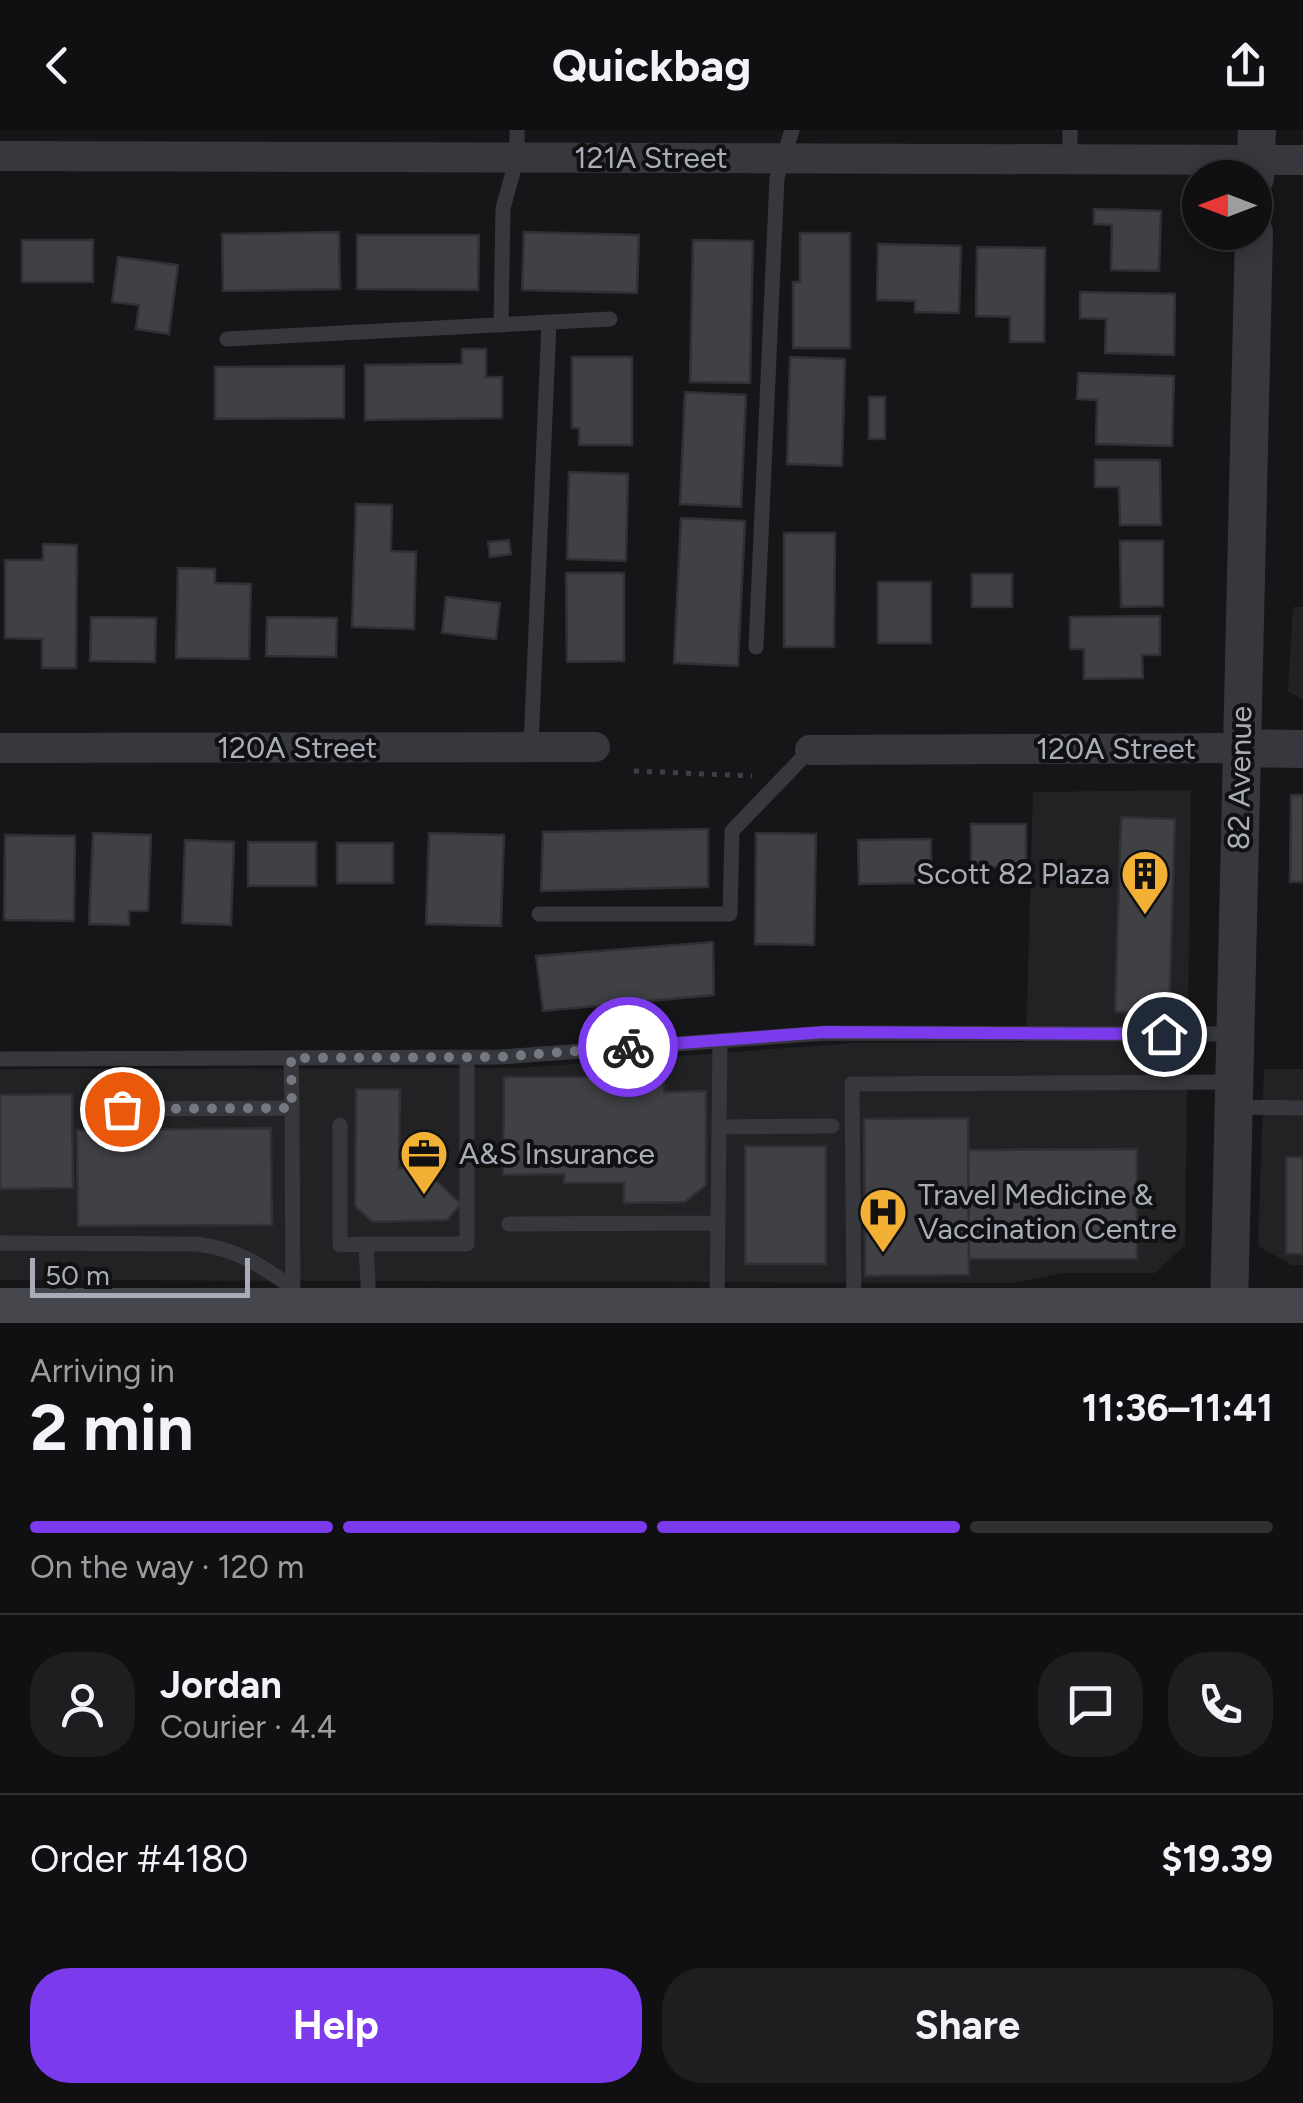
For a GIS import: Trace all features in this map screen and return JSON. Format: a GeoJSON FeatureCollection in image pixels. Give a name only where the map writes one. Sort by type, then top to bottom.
{"type":"FeatureCollection","features":[{"type":"Feature","properties":{"kind":"main road"},"geometry":{"type":"LineString","coordinates":[[0,1309],[293,1299],[369,1308],[569,1316],[854,1308],[1229,1316],[1303,1308]]}},
{"type":"Feature","properties":{"kind":"street","name":"121A Street"},"geometry":{"type":"LineString","coordinates":[[0,156],[517,144],[788,144],[1070,145],[1303,160]]}},
{"type":"Feature","properties":{"kind":"street","name":"82 Avenue"},"geometry":{"type":"LineString","coordinates":[[1229,1316],[1254,250]]}},
{"type":"Feature","properties":{"kind":"street","name":"120A Street"},"geometry":{"type":"LineString","coordinates":[[0,748],[595,747]]}},
{"type":"Feature","properties":{"kind":"street","name":"120A Street"},"geometry":{"type":"LineString","coordinates":[[810,750],[1303,750]]}},
{"type":"Feature","properties":{"kind":"lane"},"geometry":{"type":"LineString","coordinates":[[501,325],[503,208],[517,144]]}},
{"type":"Feature","properties":{"kind":"lane"},"geometry":{"type":"LineString","coordinates":[[756,647],[777,178],[788,144]]}},
{"type":"Feature","properties":{"kind":"lane"},"geometry":{"type":"LineString","coordinates":[[227,339],[610,319]]}},
{"type":"Feature","properties":{"kind":"lane"},"geometry":{"type":"LineString","coordinates":[[531,747],[549,323]]}},
{"type":"Feature","properties":{"kind":"lane"},"geometry":{"type":"LineString","coordinates":[[538,914],[730,914],[732,831],[810,750]]}},
{"type":"Feature","properties":{"kind":"lane"},"geometry":{"type":"LineString","coordinates":[[0,1059],[467,1057],[825,1032],[1235,1034]]}},
{"type":"Feature","properties":{"kind":"lane"},"geometry":{"type":"LineString","coordinates":[[718,1310],[720,1040]]}},
{"type":"Feature","properties":{"kind":"lane"},"geometry":{"type":"LineString","coordinates":[[340,1125],[340,1245],[467,1244],[467,1057]]}},
{"type":"Feature","properties":{"kind":"lane"},"geometry":{"type":"LineString","coordinates":[[291,1058],[293,1299]]}},
{"type":"Feature","properties":{"kind":"lane"},"geometry":{"type":"LineString","coordinates":[[854,1308],[852,1084],[1234,1094],[1303,1108]]}},
{"type":"Feature","properties":{"kind":"lane"},"geometry":{"type":"LineString","coordinates":[[88,1110],[292,1108]]}},
{"type":"Feature","properties":{"kind":"lane"},"geometry":{"type":"LineString","coordinates":[[719,1127],[832,1126]]}},
{"type":"Feature","properties":{"kind":"lane"},"geometry":{"type":"LineString","coordinates":[[509,1224],[718,1223]]}},
{"type":"Feature","properties":{"kind":"lane"},"geometry":{"type":"LineString","coordinates":[[0,1243],[227,1247],[258,1263],[293,1299]]}},
{"type":"Feature","properties":{"kind":"lane"},"geometry":{"type":"LineString","coordinates":[[366,1244],[369,1308]]}},
{"type":"Feature","properties":{"kind":"path"},"geometry":{"type":"LineString","coordinates":[[634,771],[760,776]]}},
{"type":"Feature","properties":{"kind":"shaded area"},"geometry":{"type":"Polygon","coordinates":[[[1293,607],[1303,607],[1303,700],[1288,691],[1293,607]]]}},
{"type":"Feature","properties":{"kind":"shaded area"},"geometry":{"type":"Polygon","coordinates":[[[1191,790],[1185,1245],[1155,1273],[1064,1273],[1014,1283],[0,1280],[0,1069],[519,1068],[854,1043],[1026,1042],[1033,792],[1191,790]]]}},
{"type":"Feature","properties":{"kind":"shaded area"},"geometry":{"type":"Polygon","coordinates":[[[1264,1069],[1303,1069],[1303,1265],[1292,1265],[1258,1246],[1264,1069]]]}},
{"type":"Feature","properties":{"kind":"building"},"geometry":{"type":"Polygon","coordinates":[[[1094,209],[1161,211],[1159,271],[1111,270],[1112,225],[1094,224],[1094,209]]]}},
{"type":"Feature","properties":{"kind":"building"},"geometry":{"type":"Polygon","coordinates":[[[339,232],[340,289],[223,291],[222,234],[339,232]]]}},
{"type":"Feature","properties":{"kind":"building"},"geometry":{"type":"Polygon","coordinates":[[[524,232],[639,235],[637,293],[522,290],[524,232]]]}},
{"type":"Feature","properties":{"kind":"building"},"geometry":{"type":"Polygon","coordinates":[[[800,233],[850,233],[850,348],[793,348],[793,282],[800,282],[800,233]]]}},
{"type":"Feature","properties":{"kind":"building"},"geometry":{"type":"Polygon","coordinates":[[[357,235],[479,235],[478,290],[357,289],[357,235]]]}},
{"type":"Feature","properties":{"kind":"building"},"geometry":{"type":"Polygon","coordinates":[[[22,240],[93,240],[93,282],[22,282],[22,240]]]}},
{"type":"Feature","properties":{"kind":"building"},"geometry":{"type":"Polygon","coordinates":[[[693,240],[753,241],[750,383],[690,382],[693,240]]]}},
{"type":"Feature","properties":{"kind":"building"},"geometry":{"type":"Polygon","coordinates":[[[878,244],[961,246],[959,313],[915,312],[915,301],[877,300],[878,244]]]}},
{"type":"Feature","properties":{"kind":"building"},"geometry":{"type":"Polygon","coordinates":[[[977,247],[1045,248],[1044,342],[1010,342],[1010,317],[976,316],[977,247]]]}},
{"type":"Feature","properties":{"kind":"building"},"geometry":{"type":"Polygon","coordinates":[[[118,257],[178,265],[169,334],[136,329],[139,305],[112,302],[118,257]]]}},
{"type":"Feature","properties":{"kind":"building"},"geometry":{"type":"Polygon","coordinates":[[[1080,292],[1175,294],[1174,355],[1105,353],[1106,319],[1080,318],[1080,292]]]}},
{"type":"Feature","properties":{"kind":"building"},"geometry":{"type":"Polygon","coordinates":[[[462,349],[486,349],[486,377],[502,377],[502,418],[365,420],[365,365],[462,364],[462,349]]]}},
{"type":"Feature","properties":{"kind":"building"},"geometry":{"type":"Polygon","coordinates":[[[572,357],[632,357],[632,445],[579,445],[579,428],[572,428],[572,357]]]}},
{"type":"Feature","properties":{"kind":"building"},"geometry":{"type":"Polygon","coordinates":[[[790,357],[845,359],[842,466],[787,464],[790,357]]]}},
{"type":"Feature","properties":{"kind":"building"},"geometry":{"type":"Polygon","coordinates":[[[344,366],[344,418],[215,419],[215,367],[344,366]]]}},
{"type":"Feature","properties":{"kind":"building"},"geometry":{"type":"Polygon","coordinates":[[[1078,373],[1174,376],[1172,446],[1096,444],[1097,400],[1077,399],[1078,373]]]}},
{"type":"Feature","properties":{"kind":"building"},"geometry":{"type":"Polygon","coordinates":[[[685,392],[746,395],[741,507],[680,504],[685,392]]]}},
{"type":"Feature","properties":{"kind":"building"},"geometry":{"type":"Polygon","coordinates":[[[869,397],[885,397],[885,439],[869,439],[869,397]]]}},
{"type":"Feature","properties":{"kind":"building"},"geometry":{"type":"Polygon","coordinates":[[[1095,460],[1160,460],[1161,525],[1120,525],[1119,487],[1095,487],[1095,460]]]}},
{"type":"Feature","properties":{"kind":"building"},"geometry":{"type":"Polygon","coordinates":[[[569,472],[628,474],[626,561],[567,559],[569,472]]]}},
{"type":"Feature","properties":{"kind":"building"},"geometry":{"type":"Polygon","coordinates":[[[356,504],[392,505],[391,551],[416,552],[414,629],[352,627],[356,504]]]}},
{"type":"Feature","properties":{"kind":"building"},"geometry":{"type":"Polygon","coordinates":[[[681,518],[745,521],[738,666],[674,663],[681,518]]]}},
{"type":"Feature","properties":{"kind":"building"},"geometry":{"type":"Polygon","coordinates":[[[784,533],[835,533],[834,647],[784,647],[784,533]]]}},
{"type":"Feature","properties":{"kind":"building"},"geometry":{"type":"Polygon","coordinates":[[[509,540],[511,554],[490,557],[488,542],[509,540]]]}},
{"type":"Feature","properties":{"kind":"building"},"geometry":{"type":"Polygon","coordinates":[[[1120,541],[1163,541],[1163,606],[1121,607],[1120,541]]]}},
{"type":"Feature","properties":{"kind":"building"},"geometry":{"type":"Polygon","coordinates":[[[43,544],[77,545],[76,668],[42,668],[42,639],[5,638],[5,560],[43,560],[43,544]]]}},
{"type":"Feature","properties":{"kind":"building"},"geometry":{"type":"Polygon","coordinates":[[[178,568],[215,569],[215,583],[251,584],[249,659],[176,658],[178,568]]]}},
{"type":"Feature","properties":{"kind":"building"},"geometry":{"type":"Polygon","coordinates":[[[566,573],[624,573],[624,661],[567,662],[566,573]]]}},
{"type":"Feature","properties":{"kind":"building"},"geometry":{"type":"Polygon","coordinates":[[[972,574],[1012,574],[1012,607],[972,607],[972,574]]]}},
{"type":"Feature","properties":{"kind":"building"},"geometry":{"type":"Polygon","coordinates":[[[878,582],[931,582],[931,643],[878,643],[878,582]]]}},
{"type":"Feature","properties":{"kind":"building"},"geometry":{"type":"Polygon","coordinates":[[[446,597],[500,603],[496,639],[442,633],[446,597]]]}},
{"type":"Feature","properties":{"kind":"building"},"geometry":{"type":"Polygon","coordinates":[[[1160,616],[1160,655],[1142,655],[1143,678],[1084,679],[1084,649],[1070,649],[1070,617],[1160,616]]]}},
{"type":"Feature","properties":{"kind":"building"},"geometry":{"type":"Polygon","coordinates":[[[91,617],[156,618],[155,662],[90,661],[91,617]]]}},
{"type":"Feature","properties":{"kind":"building"},"geometry":{"type":"Polygon","coordinates":[[[267,617],[337,618],[336,657],[266,656],[267,617]]]}},
{"type":"Feature","properties":{"kind":"building"},"geometry":{"type":"Polygon","coordinates":[[[1291,795],[1303,795],[1303,882],[1290,882],[1291,795]]]}},
{"type":"Feature","properties":{"kind":"building","name":"Scott 82 Plaza"},"geometry":{"type":"Polygon","coordinates":[[[1121,817],[1175,819],[1169,1014],[1115,1012],[1121,817]]]}},
{"type":"Feature","properties":{"kind":"building"},"geometry":{"type":"Polygon","coordinates":[[[971,824],[1026,824],[1026,867],[971,867],[971,824]]]}},
{"type":"Feature","properties":{"kind":"building"},"geometry":{"type":"Polygon","coordinates":[[[708,829],[708,887],[541,891],[543,832],[708,829]]]}},
{"type":"Feature","properties":{"kind":"building"},"geometry":{"type":"Polygon","coordinates":[[[93,833],[151,835],[148,911],[129,911],[129,925],[89,924],[93,833]]]}},
{"type":"Feature","properties":{"kind":"building"},"geometry":{"type":"Polygon","coordinates":[[[429,833],[504,835],[501,926],[426,924],[429,833]]]}},
{"type":"Feature","properties":{"kind":"building"},"geometry":{"type":"Polygon","coordinates":[[[756,833],[816,834],[814,945],[755,944],[756,833]]]}},
{"type":"Feature","properties":{"kind":"building"},"geometry":{"type":"Polygon","coordinates":[[[5,835],[75,836],[74,921],[4,920],[5,835]]]}},
{"type":"Feature","properties":{"kind":"building"},"geometry":{"type":"Polygon","coordinates":[[[931,839],[931,883],[859,884],[858,840],[931,839]]]}},
{"type":"Feature","properties":{"kind":"building"},"geometry":{"type":"Polygon","coordinates":[[[185,840],[234,842],[231,925],[182,923],[185,840]]]}},
{"type":"Feature","properties":{"kind":"building"},"geometry":{"type":"Polygon","coordinates":[[[248,842],[316,842],[316,886],[248,886],[248,842]]]}},
{"type":"Feature","properties":{"kind":"building"},"geometry":{"type":"Polygon","coordinates":[[[337,843],[393,843],[393,883],[337,883],[337,843]]]}},
{"type":"Feature","properties":{"kind":"building"},"geometry":{"type":"Polygon","coordinates":[[[713,942],[714,995],[543,1011],[536,956],[713,942]]]}},
{"type":"Feature","properties":{"kind":"building"},"geometry":{"type":"Polygon","coordinates":[[[504,1077],[664,1077],[664,1092],[706,1091],[706,1185],[685,1202],[624,1203],[624,1183],[564,1183],[564,1174],[503,1175],[504,1077]]]}},
{"type":"Feature","properties":{"kind":"building"},"geometry":{"type":"Polygon","coordinates":[[[356,1089],[400,1089],[399,1168],[423,1168],[461,1204],[447,1220],[372,1222],[355,1206],[356,1089]]]}},
{"type":"Feature","properties":{"kind":"building"},"geometry":{"type":"Polygon","coordinates":[[[72,1094],[73,1188],[0,1189],[0,1095],[72,1094]]]}},
{"type":"Feature","properties":{"kind":"building"},"geometry":{"type":"Polygon","coordinates":[[[968,1118],[969,1275],[865,1276],[864,1119],[968,1118]]]}},
{"type":"Feature","properties":{"kind":"building"},"geometry":{"type":"Polygon","coordinates":[[[271,1128],[272,1225],[78,1226],[77,1130],[271,1128]]]}},
{"type":"Feature","properties":{"kind":"building"},"geometry":{"type":"Polygon","coordinates":[[[745,1146],[826,1146],[826,1264],[745,1264],[745,1146]]]}},
{"type":"Feature","properties":{"kind":"building"},"geometry":{"type":"Polygon","coordinates":[[[1137,1149],[1137,1259],[969,1259],[968,1150],[1137,1149]]]}},
{"type":"Feature","properties":{"kind":"building"},"geometry":{"type":"Polygon","coordinates":[[[1286,1157],[1303,1157],[1303,1254],[1286,1254],[1286,1157]]]}},
{"type":"Feature","properties":{"kind":"way so far"},"geometry":{"type":"LineString","coordinates":[[122,1109],[292,1108],[291,1058],[500,1057],[628,1047]]}},
{"type":"Feature","properties":{"kind":"place","name":"Scott 82 Plaza"},"geometry":{"type":"Point","coordinates":[1145,916]}},
{"type":"Feature","properties":{"kind":"place","name":"A&S Insurance"},"geometry":{"type":"Point","coordinates":[424,1196]}},
{"type":"Feature","properties":{"kind":"place","name":"Travel Medicine & Vaccination Centre"},"geometry":{"type":"Point","coordinates":[883,1254]}},
{"type":"Feature","properties":{"kind":"route"},"geometry":{"type":"LineString","coordinates":[[628,1047],[825,1032],[1164,1034]]}}]}
